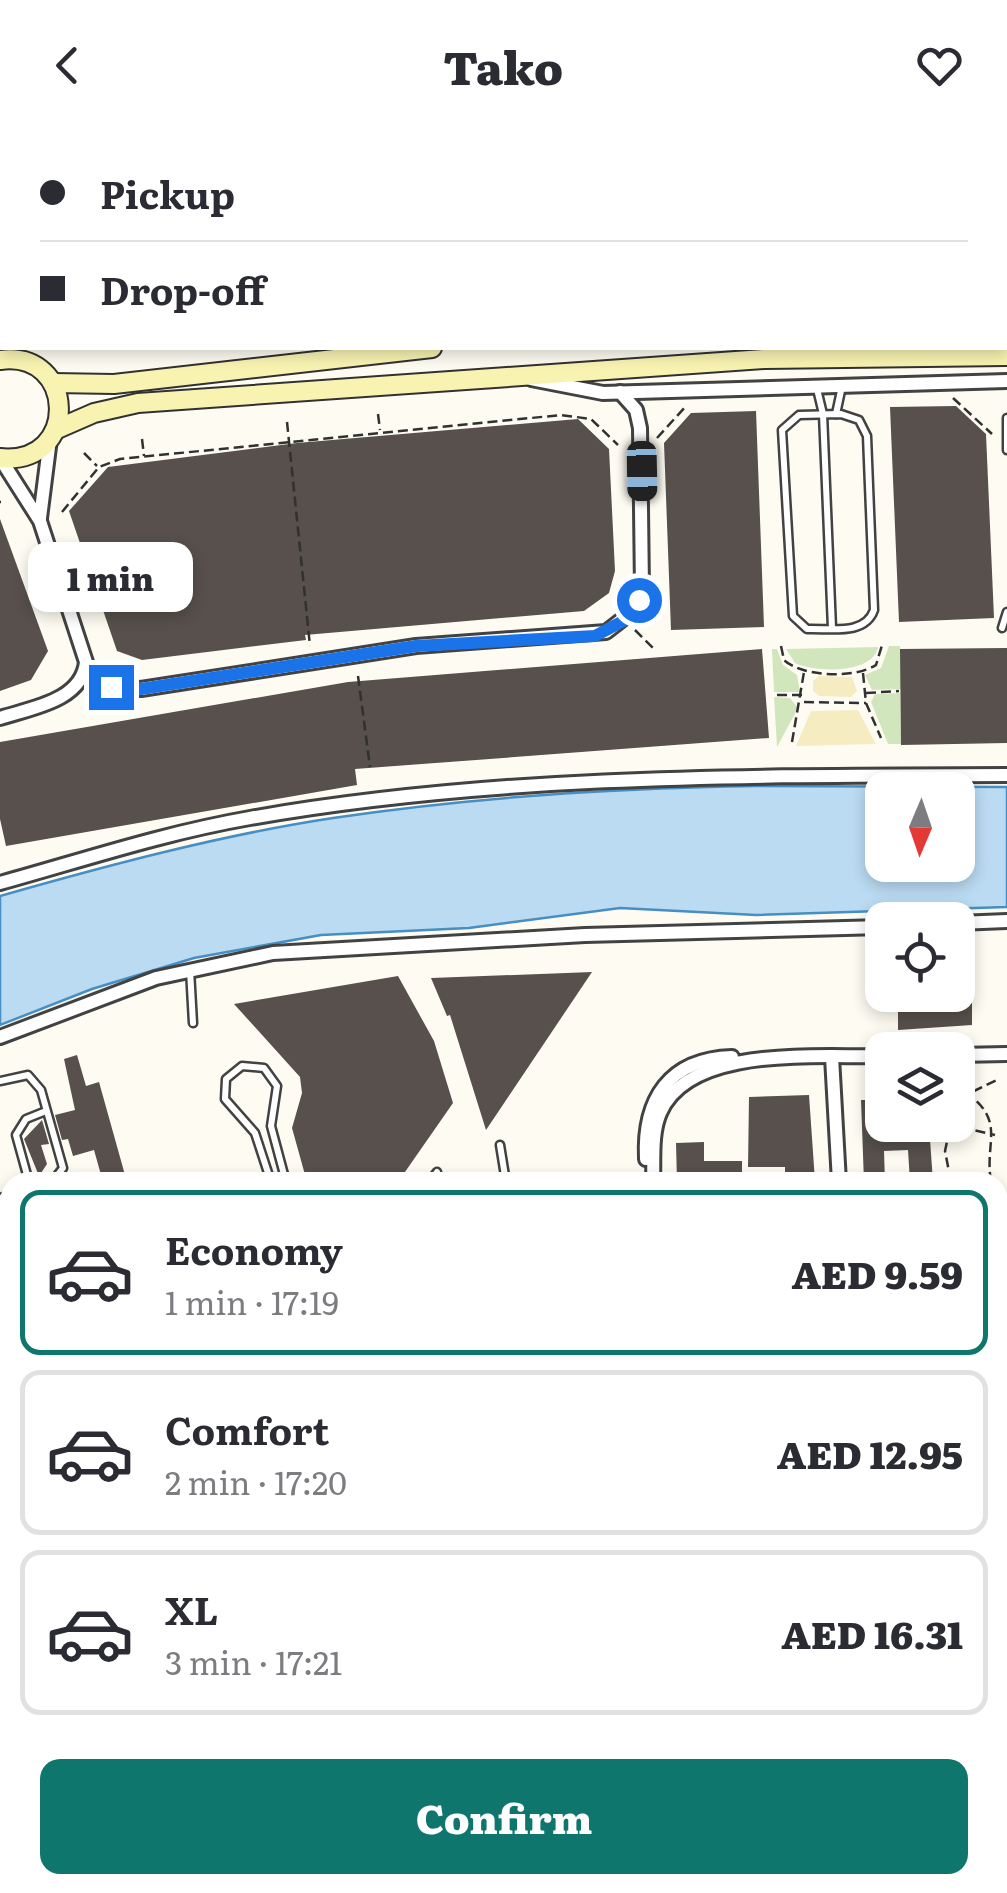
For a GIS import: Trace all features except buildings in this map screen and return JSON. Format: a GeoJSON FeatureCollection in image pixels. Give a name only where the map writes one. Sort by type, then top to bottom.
{"type":"FeatureCollection","features":[{"type":"Feature","properties":{"kind":"street"},"geometry":{"type":"LineString","coordinates":[[53,383],[114,384],[413,350]]}},
{"type":"Feature","properties":{"kind":"street"},"geometry":{"type":"LineString","coordinates":[[0,718],[66,694],[84,675],[85,656],[40,521],[0,458],[28,455],[52,434],[94,413],[138,403],[807,353],[1007,356]]}},
{"type":"Feature","properties":{"kind":"street"},"geometry":{"type":"LineString","coordinates":[[0,360],[23,355],[53,383],[60,402],[40,521]]}},
{"type":"Feature","properties":{"kind":"street"},"geometry":{"type":"LineString","coordinates":[[520,374],[569,389],[620,392],[1007,381]]}},
{"type":"Feature","properties":{"kind":"street"},"geometry":{"type":"LineString","coordinates":[[84,675],[111,687],[141,689],[416,646],[595,636],[625,620],[639,600],[644,576],[642,436],[636,410],[620,392]]}},
{"type":"Feature","properties":{"kind":"street"},"geometry":{"type":"LineString","coordinates":[[0,883],[182,832],[348,804],[613,780],[1007,775]]}},
{"type":"Feature","properties":{"kind":"street"},"geometry":{"type":"LineString","coordinates":[[975,922],[1007,921]]}},
{"type":"Feature","properties":{"kind":"street"},"geometry":{"type":"LineString","coordinates":[[0,1037],[122,989],[190,969],[273,953],[358,946],[865,928]]}},
{"type":"Feature","properties":{"kind":"street"},"geometry":{"type":"LineString","coordinates":[[975,1055],[1007,1054]]}},
{"type":"Feature","properties":{"kind":"street"},"geometry":{"type":"LineString","coordinates":[[652,1172],[655,1129],[677,1087],[720,1066],[779,1059],[865,1057]]}},
{"type":"Feature","properties":{"kind":"street"},"geometry":{"type":"LineString","coordinates":[[832,1058],[838,1172]]}},
{"type":"Feature","properties":{"kind":"lane"},"geometry":{"type":"LineString","coordinates":[[814,384],[824,414],[832,628]]}},
{"type":"Feature","properties":{"kind":"lane"},"geometry":{"type":"LineString","coordinates":[[836,414],[844,384]]}},
{"type":"Feature","properties":{"kind":"lane"},"geometry":{"type":"LineString","coordinates":[[836,414],[858,420],[867,436],[874,610],[864,625],[807,629],[793,616],[781,436],[793,417],[836,414]]}},
{"type":"Feature","properties":{"kind":"lane"},"geometry":{"type":"LineString","coordinates":[[1007,418],[1007,450]]}},
{"type":"Feature","properties":{"kind":"lane"},"geometry":{"type":"LineString","coordinates":[[1002,628],[1007,612]]}},
{"type":"Feature","properties":{"kind":"lane"},"geometry":{"type":"LineString","coordinates":[[190,969],[192,1024]]}},
{"type":"Feature","properties":{"kind":"lane"},"geometry":{"type":"LineString","coordinates":[[267,1172],[255,1133],[224,1099],[226,1079],[242,1066],[264,1068],[277,1086],[270,1126],[283,1172]]}},
{"type":"Feature","properties":{"kind":"lane"},"geometry":{"type":"LineString","coordinates":[[0,1081],[28,1075],[41,1090],[63,1168],[60,1172]]}},
{"type":"Feature","properties":{"kind":"lane"},"geometry":{"type":"LineString","coordinates":[[26,1172],[16,1134],[26,1119],[46,1112]]}},
{"type":"Feature","properties":{"kind":"lane"},"geometry":{"type":"LineString","coordinates":[[500,1145],[504,1172]]}},
{"type":"Feature","properties":{"kind":"path"},"geometry":{"type":"LineString","coordinates":[[953,398],[992,434]]}},
{"type":"Feature","properties":{"kind":"path"},"geometry":{"type":"LineString","coordinates":[[656,438],[688,404]]}},
{"type":"Feature","properties":{"kind":"path"},"geometry":{"type":"LineString","coordinates":[[572,415],[573,409]]}},
{"type":"Feature","properties":{"kind":"path"},"geometry":{"type":"LineString","coordinates":[[378,414],[380,431]]}},
{"type":"Feature","properties":{"kind":"path"},"geometry":{"type":"LineString","coordinates":[[62,512],[98,467],[144,456],[572,415],[591,419],[618,445]]}},
{"type":"Feature","properties":{"kind":"path"},"geometry":{"type":"LineString","coordinates":[[288,422],[310,646]]}},
{"type":"Feature","properties":{"kind":"path"},"geometry":{"type":"LineString","coordinates":[[142,439],[144,456]]}},
{"type":"Feature","properties":{"kind":"path"},"geometry":{"type":"LineString","coordinates":[[84,453],[98,467]]}},
{"type":"Feature","properties":{"kind":"path"},"geometry":{"type":"LineString","coordinates":[[625,620],[655,650]]}},
{"type":"Feature","properties":{"kind":"path"},"geometry":{"type":"LineString","coordinates":[[781,646],[788,664],[804,671],[863,672],[879,661],[883,642]]}},
{"type":"Feature","properties":{"kind":"path"},"geometry":{"type":"LineString","coordinates":[[792,742],[802,702],[804,671]]}},
{"type":"Feature","properties":{"kind":"path"},"geometry":{"type":"LineString","coordinates":[[863,672],[866,703],[881,738]]}},
{"type":"Feature","properties":{"kind":"path"},"geometry":{"type":"LineString","coordinates":[[358,676],[370,767]]}},
{"type":"Feature","properties":{"kind":"path"},"geometry":{"type":"LineString","coordinates":[[864,693],[899,691]]}},
{"type":"Feature","properties":{"kind":"path"},"geometry":{"type":"LineString","coordinates":[[777,695],[803,696]]}},
{"type":"Feature","properties":{"kind":"path"},"geometry":{"type":"LineString","coordinates":[[802,702],[866,703]]}},
{"type":"Feature","properties":{"kind":"path"},"geometry":{"type":"LineString","coordinates":[[975,1088],[998,1079]]}},
{"type":"Feature","properties":{"kind":"path"},"geometry":{"type":"LineString","coordinates":[[975,1099],[986,1107],[995,1135],[990,1172]]}},
{"type":"Feature","properties":{"kind":"path"},"geometry":{"type":"LineString","coordinates":[[950,1172],[945,1151],[948,1137],[969,1129],[995,1135]]}},
{"type":"Feature","properties":{"kind":"green space"},"geometry":{"type":"Polygon","coordinates":[[[889,646],[900,646],[901,689],[872,690],[865,675],[881,668],[889,646]]]}},
{"type":"Feature","properties":{"kind":"green space"},"geometry":{"type":"Polygon","coordinates":[[[878,647],[866,662],[842,669],[816,669],[795,663],[786,649],[878,647]]]}},
{"type":"Feature","properties":{"kind":"green space"},"geometry":{"type":"Polygon","coordinates":[[[772,649],[777,649],[783,665],[797,675],[800,692],[774,692],[772,649]]]}},
{"type":"Feature","properties":{"kind":"green space"},"geometry":{"type":"Polygon","coordinates":[[[900,693],[901,744],[888,744],[871,702],[875,694],[900,693]]]}},
{"type":"Feature","properties":{"kind":"green space"},"geometry":{"type":"Polygon","coordinates":[[[774,697],[790,698],[798,708],[777,747],[774,697]]]}},
{"type":"Feature","properties":{"kind":"sand"},"geometry":{"type":"Polygon","coordinates":[[[819,676],[852,677],[857,691],[851,697],[819,696],[813,691],[813,681],[819,676]]]}},
{"type":"Feature","properties":{"kind":"sand"},"geometry":{"type":"Polygon","coordinates":[[[858,710],[876,744],[796,746],[811,711],[858,710]]]}},
{"type":"Feature","properties":{"kind":"water"},"geometry":{"type":"Polygon","coordinates":[[[865,786],[865,882],[975,882],[975,787],[1007,787],[1007,907],[975,908],[975,902],[865,902],[865,912],[756,915],[620,908],[469,928],[321,935],[194,958],[92,989],[0,1025],[0,896],[165,852],[333,818],[598,791],[865,786]]]}},
{"type":"Feature","properties":{"kind":"route"},"geometry":{"type":"LineString","coordinates":[[111,687],[141,689],[416,646],[595,636],[625,620],[639,600]]}}]}
